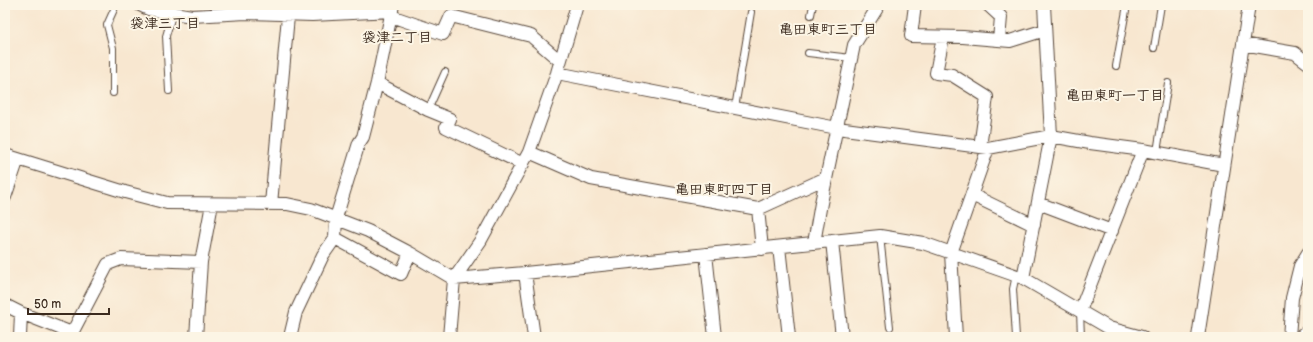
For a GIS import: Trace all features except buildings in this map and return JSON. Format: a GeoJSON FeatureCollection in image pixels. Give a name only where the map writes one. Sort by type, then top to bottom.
{"type":"FeatureCollection","features":[{"type":"Feature","properties":{"kind":"street"},"geometry":{"type":"LineString","coordinates":[[140,5],[148,8],[192,16],[246,14],[288,10],[312,15],[392,11],[443,34],[451,16],[531,36],[560,61]]}},
{"type":"Feature","properties":{"kind":"street"},"geometry":{"type":"LineString","coordinates":[[448,337],[454,279],[481,240],[529,152],[557,73],[577,5]]}},
{"type":"Feature","properties":{"kind":"street"},"geometry":{"type":"LineString","coordinates":[[814,243],[854,45],[879,5]]}},
{"type":"Feature","properties":{"kind":"street"},"geometry":{"type":"LineString","coordinates":[[915,5],[911,36],[963,37],[1010,41],[1045,30]]}},
{"type":"Feature","properties":{"kind":"street"},"geometry":{"type":"LineString","coordinates":[[988,5],[1001,18],[999,40]]}},
{"type":"Feature","properties":{"kind":"street"},"geometry":{"type":"LineString","coordinates":[[1020,277],[1034,225],[1051,136],[1044,5]]}},
{"type":"Feature","properties":{"kind":"street"},"geometry":{"type":"LineString","coordinates":[[1198,337],[1249,5]]}},
{"type":"Feature","properties":{"kind":"street"},"geometry":{"type":"LineString","coordinates":[[270,204],[288,10]]}},
{"type":"Feature","properties":{"kind":"street"},"geometry":{"type":"LineString","coordinates":[[290,337],[296,312],[323,255],[335,238],[336,218],[359,143],[363,137],[377,83],[392,11]]}},
{"type":"Feature","properties":{"kind":"street"},"geometry":{"type":"LineString","coordinates":[[943,37],[936,73],[952,75],[988,97],[984,148],[972,195],[951,253],[956,337]]}},
{"type":"Feature","properties":{"kind":"street"},"geometry":{"type":"LineString","coordinates":[[1243,44],[1295,53],[1308,63]]}},
{"type":"Feature","properties":{"kind":"street"},"geometry":{"type":"LineString","coordinates":[[557,73],[837,128],[984,148],[1051,136],[1157,152],[1224,165]]}},
{"type":"Feature","properties":{"kind":"street"},"geometry":{"type":"LineString","coordinates":[[377,83],[428,110],[450,119],[446,127],[523,164]]}},
{"type":"Feature","properties":{"kind":"street"},"geometry":{"type":"LineString","coordinates":[[1080,311],[1143,150]]}},
{"type":"Feature","properties":{"kind":"street"},"geometry":{"type":"LineString","coordinates":[[529,152],[591,179],[758,209],[826,178]]}},
{"type":"Feature","properties":{"kind":"street"},"geometry":{"type":"LineString","coordinates":[[5,155],[125,192],[167,203],[287,204],[311,208],[368,231],[410,253],[454,279],[880,236],[923,243],[1020,277],[1109,328],[1142,337]]}},
{"type":"Feature","properties":{"kind":"street"},"geometry":{"type":"LineString","coordinates":[[5,197],[18,159]]}},
{"type":"Feature","properties":{"kind":"street"},"geometry":{"type":"LineString","coordinates":[[972,195],[1034,225]]}},
{"type":"Feature","properties":{"kind":"street"},"geometry":{"type":"LineString","coordinates":[[1038,203],[1112,231]]}},
{"type":"Feature","properties":{"kind":"street"},"geometry":{"type":"LineString","coordinates":[[196,337],[201,262],[212,204]]}},
{"type":"Feature","properties":{"kind":"street"},"geometry":{"type":"LineString","coordinates":[[758,209],[762,248]]}},
{"type":"Feature","properties":{"kind":"street"},"geometry":{"type":"LineString","coordinates":[[335,238],[401,274],[410,253]]}},
{"type":"Feature","properties":{"kind":"street"},"geometry":{"type":"LineString","coordinates":[[832,241],[842,337]]}},
{"type":"Feature","properties":{"kind":"street"},"geometry":{"type":"LineString","coordinates":[[779,247],[789,337]]}},
{"type":"Feature","properties":{"kind":"street"},"geometry":{"type":"LineString","coordinates":[[1289,337],[1292,298],[1300,266],[1308,253]]}},
{"type":"Feature","properties":{"kind":"street"},"geometry":{"type":"LineString","coordinates":[[706,254],[715,337]]}},
{"type":"Feature","properties":{"kind":"street"},"geometry":{"type":"LineString","coordinates":[[5,305],[21,314],[72,333],[108,264],[121,259],[201,262]]}},
{"type":"Feature","properties":{"kind":"street"},"geometry":{"type":"LineString","coordinates":[[525,273],[534,337]]}},
{"type":"Feature","properties":{"kind":"street"},"geometry":{"type":"LineString","coordinates":[[20,337],[21,314]]}},
{"type":"Feature","properties":{"kind":"street"},"geometry":{"type":"LineString","coordinates":[[1300,337],[1308,331]]}},
{"type":"Feature","properties":{"kind":"lane"},"geometry":{"type":"LineString","coordinates":[[113,93],[113,48],[107,25],[116,5]]}},
{"type":"Feature","properties":{"kind":"lane"},"geometry":{"type":"LineString","coordinates":[[811,15],[813,5]]}},
{"type":"Feature","properties":{"kind":"lane"},"geometry":{"type":"LineString","coordinates":[[1116,66],[1127,5]]}},
{"type":"Feature","properties":{"kind":"lane"},"geometry":{"type":"LineString","coordinates":[[1154,48],[1161,5]]}},
{"type":"Feature","properties":{"kind":"lane"},"geometry":{"type":"LineString","coordinates":[[170,91],[166,36],[173,12]]}},
{"type":"Feature","properties":{"kind":"lane"},"geometry":{"type":"LineString","coordinates":[[734,108],[751,12]]}},
{"type":"Feature","properties":{"kind":"lane"},"geometry":{"type":"LineString","coordinates":[[808,53],[851,58]]}},
{"type":"Feature","properties":{"kind":"lane"},"geometry":{"type":"LineString","coordinates":[[428,110],[445,72]]}},
{"type":"Feature","properties":{"kind":"lane"},"geometry":{"type":"LineString","coordinates":[[1157,152],[1168,83]]}},
{"type":"Feature","properties":{"kind":"lane"},"geometry":{"type":"LineString","coordinates":[[880,236],[890,327]]}},
{"type":"Feature","properties":{"kind":"lane"},"geometry":{"type":"LineString","coordinates":[[1016,337],[1013,289],[1020,277]]}},
{"type":"Feature","properties":{"kind":"lane"},"geometry":{"type":"LineString","coordinates":[[1080,311],[1080,337]]}},
{"type":"Feature","properties":{"kind":"district","name":"袋津三丁目"},"geometry":{"type":"Point","coordinates":[165,23]}},
{"type":"Feature","properties":{"kind":"district","name":"亀田東町三丁目"},"geometry":{"type":"Point","coordinates":[828,29]}},
{"type":"Feature","properties":{"kind":"district","name":"袋津二丁目"},"geometry":{"type":"Point","coordinates":[397,37]}},
{"type":"Feature","properties":{"kind":"district","name":"亀田東町一丁目"},"geometry":{"type":"Point","coordinates":[1115,95]}},
{"type":"Feature","properties":{"kind":"district","name":"亀田東町四丁目"},"geometry":{"type":"Point","coordinates":[724,189]}}]}
